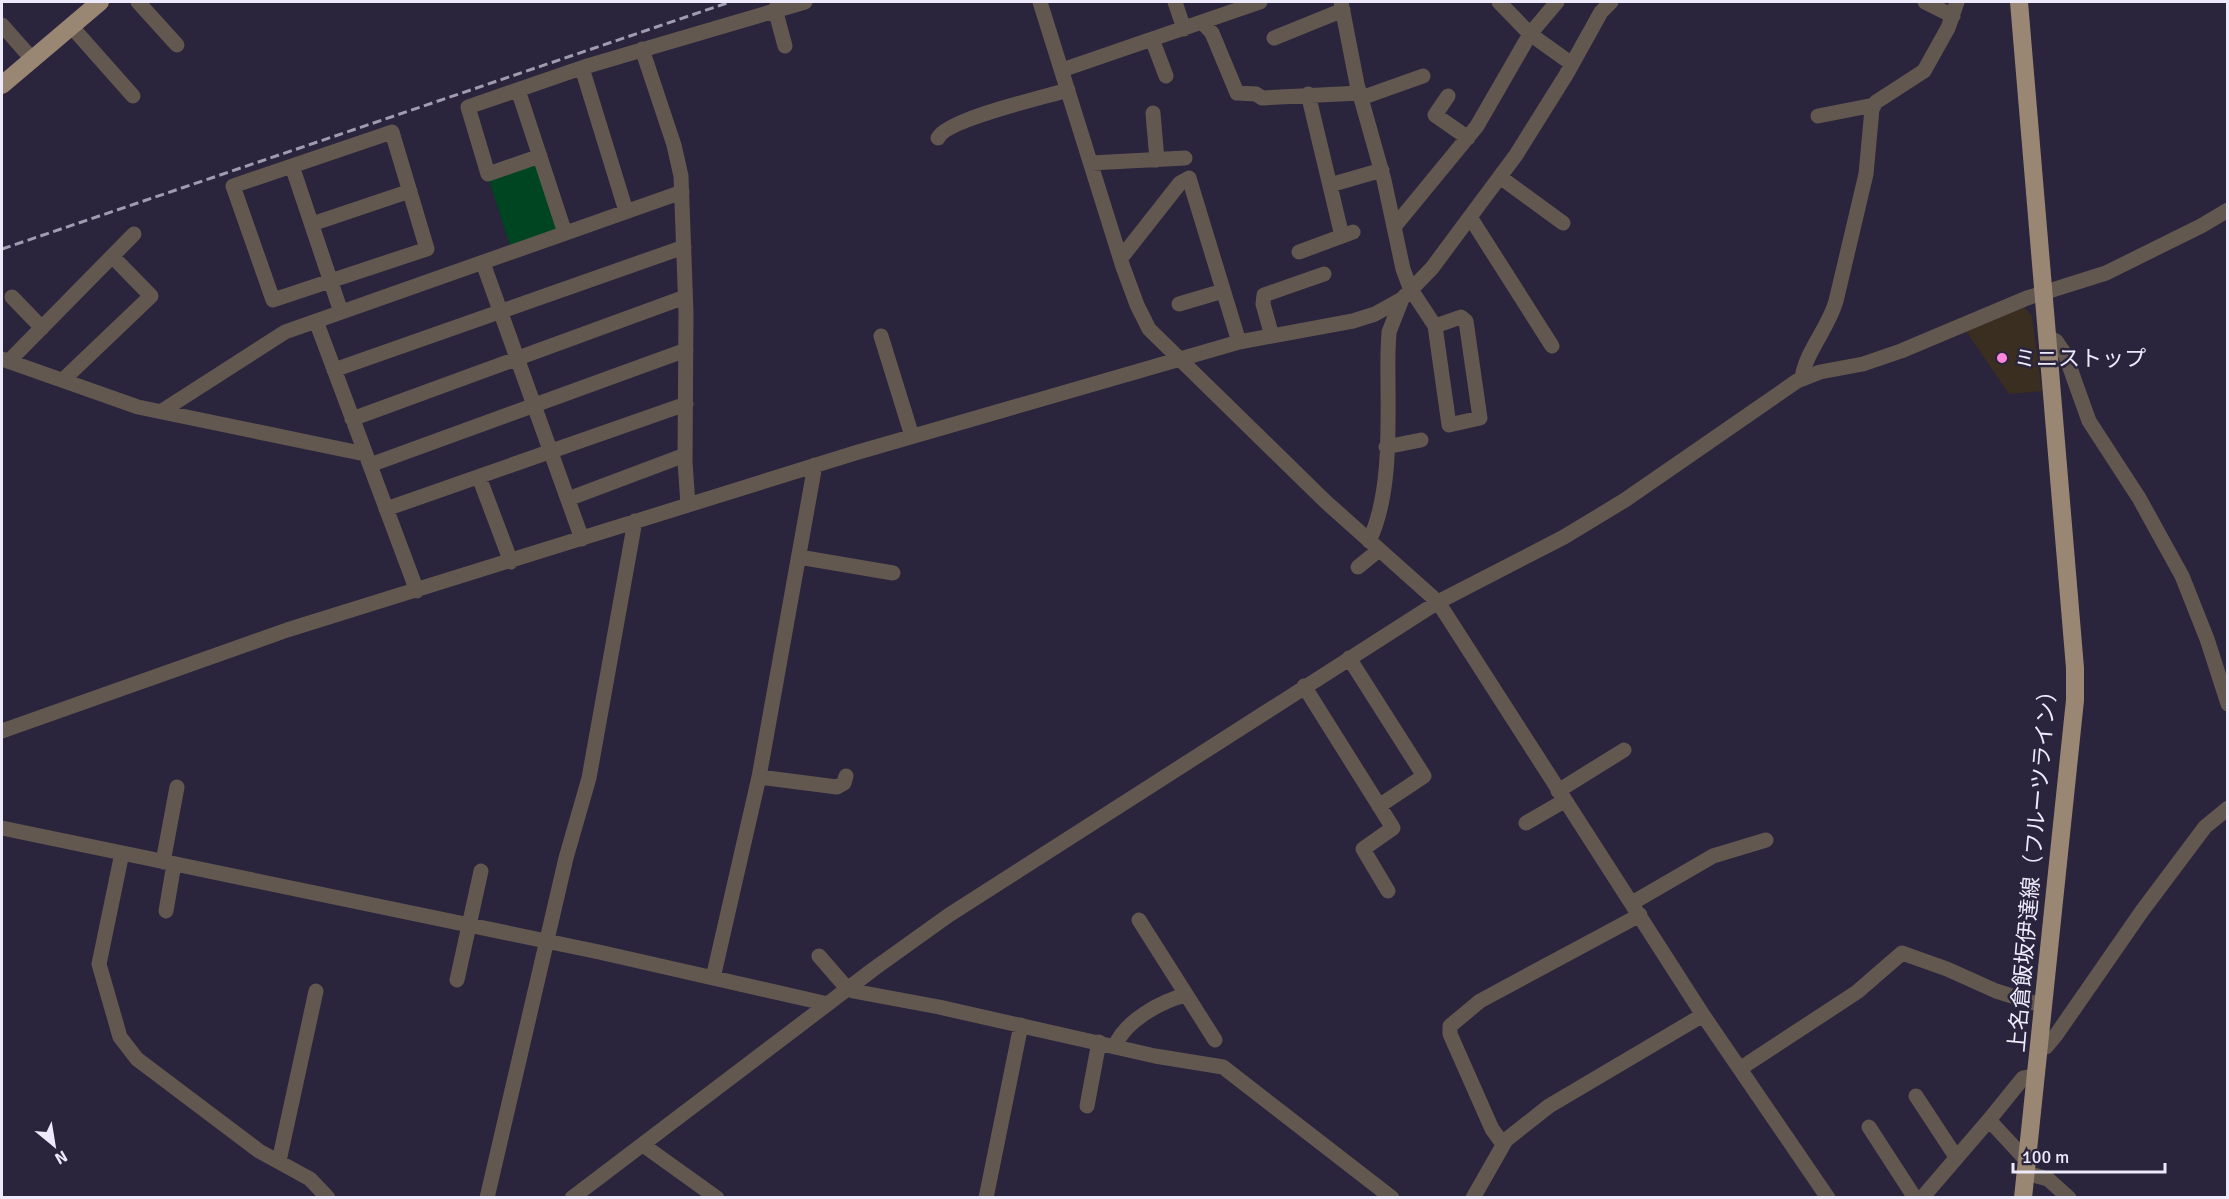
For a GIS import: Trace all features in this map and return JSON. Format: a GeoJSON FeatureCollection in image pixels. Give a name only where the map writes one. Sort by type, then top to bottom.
{"type":"FeatureCollection","features":[{"type":"Feature","properties":{"kind":"main road"},"geometry":{"type":"LineString","coordinates":[[2,85],[100,2]]}},
{"type":"Feature","properties":{"kind":"main road","name":"上名倉飯坂伊達線（フルーツライン）"},"geometry":{"type":"LineString","coordinates":[[2019,2],[2075,668],[2075,700],[2023,1197]]}},
{"type":"Feature","properties":{"kind":"street"},"geometry":{"type":"LineString","coordinates":[[138,2],[177,45]]}},
{"type":"Feature","properties":{"kind":"street"},"geometry":{"type":"LineString","coordinates":[[540,156],[488,174],[468,107],[642,49],[805,2]]}},
{"type":"Feature","properties":{"kind":"street"},"geometry":{"type":"LineString","coordinates":[[1040,2],[1121,258],[1137,305],[1149,329],[1374,546],[1438,602],[1703,1015],[1828,1197]]}},
{"type":"Feature","properties":{"kind":"street"},"geometry":{"type":"LineString","coordinates":[[1175,2],[1184,29]]}},
{"type":"Feature","properties":{"kind":"street"},"geometry":{"type":"LineString","coordinates":[[1062,70],[1260,2]]}},
{"type":"Feature","properties":{"kind":"street"},"geometry":{"type":"LineString","coordinates":[[1499,2],[1530,34],[1572,64]]}},
{"type":"Feature","properties":{"kind":"street"},"geometry":{"type":"LineString","coordinates":[[1394,227],[1468,138],[1490,106],[1530,34],[1557,2]]}},
{"type":"Feature","properties":{"kind":"street"},"geometry":{"type":"LineString","coordinates":[[2,731],[287,630],[511,562],[815,465],[1178,358],[1239,342],[1353,321],[1375,314],[1406,293],[1432,268],[1500,177],[1572,64],[1601,12],[1611,2]]}},
{"type":"Feature","properties":{"kind":"street"},"geometry":{"type":"LineString","coordinates":[[1818,116],[1874,105],[1886,94],[1924,71],[1955,9],[1925,2]]}},
{"type":"Feature","properties":{"kind":"street"},"geometry":{"type":"LineString","coordinates":[[1274,38],[1342,5],[1360,95],[1382,170],[1403,269],[1406,293],[1389,332],[1384,502],[1374,546],[1359,567]]}},
{"type":"Feature","properties":{"kind":"street"},"geometry":{"type":"LineString","coordinates":[[775,9],[785,46]]}},
{"type":"Feature","properties":{"kind":"street"},"geometry":{"type":"LineString","coordinates":[[1202,22],[1212,33],[1237,93],[1256,94],[1262,98],[1308,94],[1360,95],[1423,76]]}},
{"type":"Feature","properties":{"kind":"street"},"geometry":{"type":"LineString","coordinates":[[2,25],[32,59]]}},
{"type":"Feature","properties":{"kind":"street"},"geometry":{"type":"LineString","coordinates":[[71,26],[133,96]]}},
{"type":"Feature","properties":{"kind":"street"},"geometry":{"type":"LineString","coordinates":[[1152,39],[1166,76]]}},
{"type":"Feature","properties":{"kind":"street"},"geometry":{"type":"LineString","coordinates":[[642,49],[674,145],[682,192],[686,297],[685,455],[688,505]]}},
{"type":"Feature","properties":{"kind":"street"},"geometry":{"type":"LineString","coordinates":[[582,68],[626,211]]}},
{"type":"Feature","properties":{"kind":"street"},"geometry":{"type":"LineString","coordinates":[[518,90],[565,233]]}},
{"type":"Feature","properties":{"kind":"street"},"geometry":{"type":"LineString","coordinates":[[938,138],[945,130],[963,120],[1068,90]]}},
{"type":"Feature","properties":{"kind":"street"},"geometry":{"type":"LineString","coordinates":[[1299,252],[1347,234],[1330,186],[1308,94]]}},
{"type":"Feature","properties":{"kind":"street"},"geometry":{"type":"LineString","coordinates":[[1448,96],[1435,115],[1468,138]]}},
{"type":"Feature","properties":{"kind":"street"},"geometry":{"type":"LineString","coordinates":[[1802,378],[1804,364],[1830,322],[1836,301],[1864,183],[1874,105]]}},
{"type":"Feature","properties":{"kind":"street"},"geometry":{"type":"LineString","coordinates":[[1154,113],[1157,160]]}},
{"type":"Feature","properties":{"kind":"street"},"geometry":{"type":"LineString","coordinates":[[392,132],[427,249],[273,300],[233,186],[292,166],[392,132]]}},
{"type":"Feature","properties":{"kind":"street"},"geometry":{"type":"LineString","coordinates":[[1091,163],[1185,158]]}},
{"type":"Feature","properties":{"kind":"street"},"geometry":{"type":"LineString","coordinates":[[292,166],[341,312]]}},
{"type":"Feature","properties":{"kind":"street"},"geometry":{"type":"LineString","coordinates":[[1330,186],[1382,170]]}},
{"type":"Feature","properties":{"kind":"street"},"geometry":{"type":"LineString","coordinates":[[1500,177],[1563,222]]}},
{"type":"Feature","properties":{"kind":"street"},"geometry":{"type":"LineString","coordinates":[[1121,258],[1180,183],[1189,178],[1239,342]]}},
{"type":"Feature","properties":{"kind":"street"},"geometry":{"type":"LineString","coordinates":[[312,224],[410,191]]}},
{"type":"Feature","properties":{"kind":"street"},"geometry":{"type":"LineString","coordinates":[[162,411],[274,338],[341,312],[682,192]]}},
{"type":"Feature","properties":{"kind":"street"},"geometry":{"type":"LineString","coordinates":[[580,1195],[643,1144],[950,915],[1438,602],[1563,537],[1615,506],[1802,378],[1863,364],[1901,351],[2043,294],[2106,273],[2143,256],[2228,210]]}},
{"type":"Feature","properties":{"kind":"street"},"geometry":{"type":"LineString","coordinates":[[1470,217],[1552,346]]}},
{"type":"Feature","properties":{"kind":"street"},"geometry":{"type":"LineString","coordinates":[[5,360],[42,328],[135,234]]}},
{"type":"Feature","properties":{"kind":"street"},"geometry":{"type":"LineString","coordinates":[[334,370],[684,247]]}},
{"type":"Feature","properties":{"kind":"street"},"geometry":{"type":"LineString","coordinates":[[64,379],[151,296],[112,256]]}},
{"type":"Feature","properties":{"kind":"street"},"geometry":{"type":"LineString","coordinates":[[483,262],[582,539]]}},
{"type":"Feature","properties":{"kind":"street"},"geometry":{"type":"LineString","coordinates":[[1272,336],[1263,304],[1264,295],[1324,274]]}},
{"type":"Feature","properties":{"kind":"street"},"geometry":{"type":"LineString","coordinates":[[1179,304],[1223,291]]}},
{"type":"Feature","properties":{"kind":"street"},"geometry":{"type":"LineString","coordinates":[[1406,293],[1435,326],[1449,424],[1480,418],[1466,321],[1461,317],[1435,326]]}},
{"type":"Feature","properties":{"kind":"street"},"geometry":{"type":"LineString","coordinates":[[12,297],[42,328]]}},
{"type":"Feature","properties":{"kind":"street"},"geometry":{"type":"LineString","coordinates":[[352,419],[686,297]]}},
{"type":"Feature","properties":{"kind":"street"},"geometry":{"type":"LineString","coordinates":[[316,321],[417,591]]}},
{"type":"Feature","properties":{"kind":"street"},"geometry":{"type":"LineString","coordinates":[[881,336],[912,436]]}},
{"type":"Feature","properties":{"kind":"street"},"geometry":{"type":"LineString","coordinates":[[2047,336],[2056,341],[2065,354],[2089,421],[2134,491],[2182,576],[2207,639],[2228,704]]}},
{"type":"Feature","properties":{"kind":"street"},"geometry":{"type":"LineString","coordinates":[[5,360],[138,407],[367,459],[534,405],[686,350]]}},
{"type":"Feature","properties":{"kind":"street"},"geometry":{"type":"LineString","coordinates":[[386,509],[686,404]]}},
{"type":"Feature","properties":{"kind":"street"},"geometry":{"type":"LineString","coordinates":[[1386,447],[1421,440]]}},
{"type":"Feature","properties":{"kind":"street"},"geometry":{"type":"LineString","coordinates":[[568,499],[685,455]]}},
{"type":"Feature","properties":{"kind":"street"},"geometry":{"type":"LineString","coordinates":[[713,978],[759,777],[815,465]]}},
{"type":"Feature","properties":{"kind":"street"},"geometry":{"type":"LineString","coordinates":[[479,477],[511,562]]}},
{"type":"Feature","properties":{"kind":"street"},"geometry":{"type":"LineString","coordinates":[[487,1197],[566,858],[589,778],[634,521]]}},
{"type":"Feature","properties":{"kind":"street"},"geometry":{"type":"LineString","coordinates":[[799,557],[893,573]]}},
{"type":"Feature","properties":{"kind":"street"},"geometry":{"type":"LineString","coordinates":[[1349,658],[1424,776],[1379,806]]}},
{"type":"Feature","properties":{"kind":"street"},"geometry":{"type":"LineString","coordinates":[[1304,686],[1393,828],[1363,849],[1388,891]]}},
{"type":"Feature","properties":{"kind":"street"},"geometry":{"type":"LineString","coordinates":[[1526,823],[1624,750]]}},
{"type":"Feature","properties":{"kind":"street"},"geometry":{"type":"LineString","coordinates":[[759,777],[837,787],[844,783],[846,776]]}},
{"type":"Feature","properties":{"kind":"street"},"geometry":{"type":"LineString","coordinates":[[166,911],[177,787]]}},
{"type":"Feature","properties":{"kind":"street"},"geometry":{"type":"LineString","coordinates":[[2040,1049],[2046,1047],[2056,1035],[2142,911],[2205,827],[2228,808]]}},
{"type":"Feature","properties":{"kind":"street"},"geometry":{"type":"LineString","coordinates":[[2,828],[469,924],[828,1005]]}},
{"type":"Feature","properties":{"kind":"street"},"geometry":{"type":"LineString","coordinates":[[1506,1140],[1497,1137],[1484,1114],[1450,1034],[1450,1026],[1480,1001],[1636,909],[1713,856],[1766,840]]}},
{"type":"Feature","properties":{"kind":"street"},"geometry":{"type":"LineString","coordinates":[[122,853],[98,958],[101,976],[125,1047],[132,1056],[259,1151],[310,1179],[328,1197]]}},
{"type":"Feature","properties":{"kind":"street"},"geometry":{"type":"LineString","coordinates":[[457,980],[481,871]]}},
{"type":"Feature","properties":{"kind":"street"},"geometry":{"type":"LineString","coordinates":[[1139,920],[1215,1040]]}},
{"type":"Feature","properties":{"kind":"street"},"geometry":{"type":"LineString","coordinates":[[1741,1068],[1857,992],[1902,953],[1947,969],[1990,989],[2044,1006]]}},
{"type":"Feature","properties":{"kind":"street"},"geometry":{"type":"LineString","coordinates":[[819,956],[849,990],[1223,1067],[1392,1197]]}},
{"type":"Feature","properties":{"kind":"street"},"geometry":{"type":"LineString","coordinates":[[279,1161],[316,991]]}},
{"type":"Feature","properties":{"kind":"street"},"geometry":{"type":"LineString","coordinates":[[1115,1046],[1123,1033],[1140,1018],[1162,1004],[1186,995]]}},
{"type":"Feature","properties":{"kind":"street"},"geometry":{"type":"LineString","coordinates":[[1473,1197],[1506,1140],[1549,1106],[1703,1015]]}},
{"type":"Feature","properties":{"kind":"street"},"geometry":{"type":"LineString","coordinates":[[986,1197],[1021,1025]]}},
{"type":"Feature","properties":{"kind":"street"},"geometry":{"type":"LineString","coordinates":[[1087,1106],[1099,1042]]}},
{"type":"Feature","properties":{"kind":"street"},"geometry":{"type":"LineString","coordinates":[[1922,1197],[2023,1078],[2037,1075]]}},
{"type":"Feature","properties":{"kind":"street"},"geometry":{"type":"LineString","coordinates":[[1916,1096],[1956,1156]]}},
{"type":"Feature","properties":{"kind":"street"},"geometry":{"type":"LineString","coordinates":[[1989,1120],[2026,1167],[2048,1179],[2069,1197]]}},
{"type":"Feature","properties":{"kind":"street"},"geometry":{"type":"LineString","coordinates":[[1869,1127],[1915,1197]]}},
{"type":"Feature","properties":{"kind":"street"},"geometry":{"type":"LineString","coordinates":[[643,1144],[717,1197]]}},
{"type":"Feature","properties":{"kind":"shaded area"},"geometry":{"type":"Polygon","coordinates":[[[2024,307],[2032,316],[2042,391],[2009,394],[1966,331],[2024,307]]]}},
{"type":"Feature","properties":{"kind":"green space"},"geometry":{"type":"Polygon","coordinates":[[[538,160],[562,231],[511,249],[488,177],[538,160]]]}},
{"type":"Feature","properties":{"kind":"railway"},"geometry":{"type":"LineString","coordinates":[[2,249],[730,2]]}},
{"type":"Feature","properties":{"kind":"place","name":"ミニストップ"},"geometry":{"type":"Point","coordinates":[2002,358]}}]}
